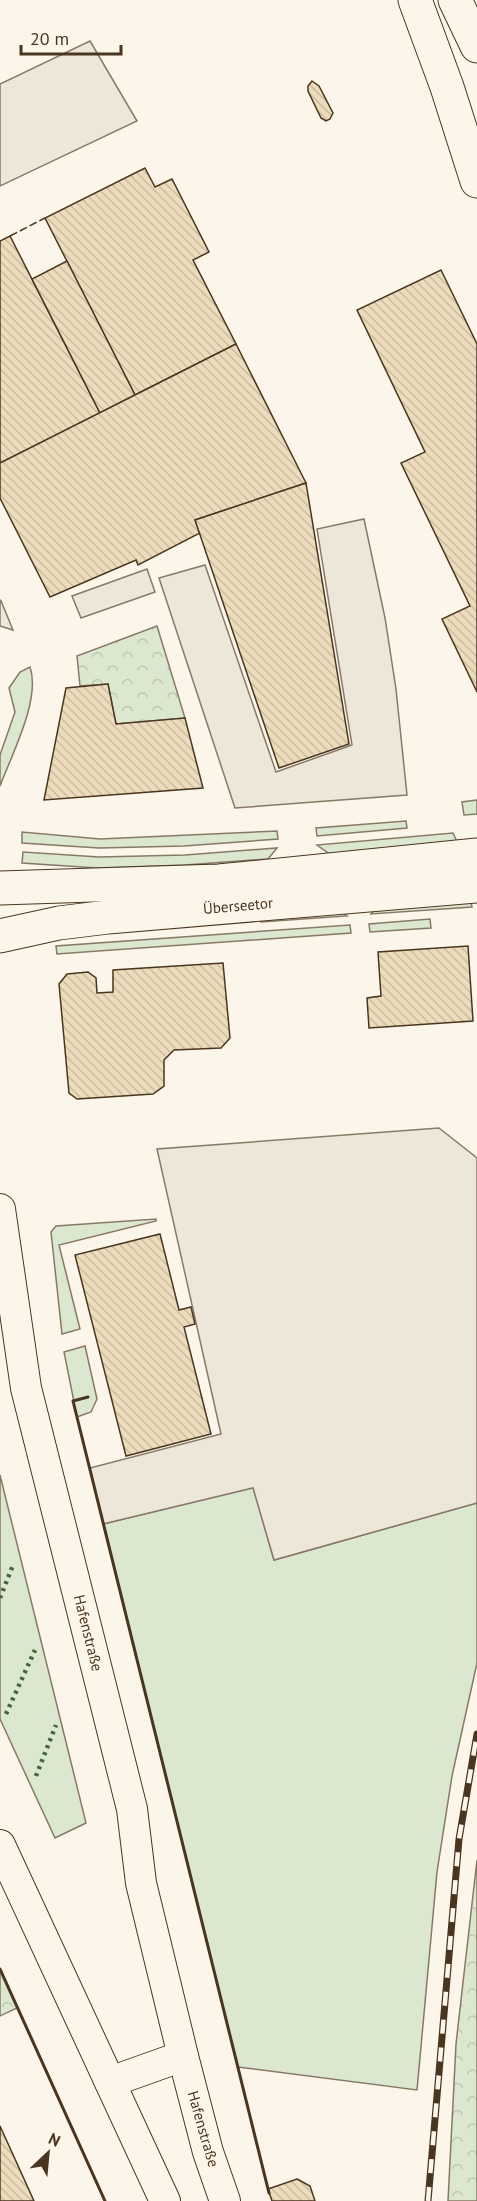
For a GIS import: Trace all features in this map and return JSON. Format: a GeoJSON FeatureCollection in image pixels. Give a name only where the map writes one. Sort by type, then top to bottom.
{"type":"FeatureCollection","features":[{"type":"Feature","properties":{"kind":"street"},"geometry":{"type":"LineString","coordinates":[[415,0],[474,162]]}},
{"type":"Feature","properties":{"kind":"street"},"geometry":{"type":"LineString","coordinates":[[455,0],[477,46]]}},
{"type":"Feature","properties":{"kind":"street","name":"Überseetor"},"geometry":{"type":"LineString","coordinates":[[0,888],[219,880],[477,855]]}},
{"type":"Feature","properties":{"kind":"street","name":"Überseetor"},"geometry":{"type":"LineString","coordinates":[[0,936],[59,923],[108,917],[477,886]]}},
{"type":"Feature","properties":{"kind":"street","name":"Hafenstraße"},"geometry":{"type":"LineString","coordinates":[[0,1209],[26,1388],[132,1809],[141,1883],[183,2056],[208,2152],[225,2201]]}},
{"type":"Feature","properties":{"kind":"street"},"geometry":{"type":"LineString","coordinates":[[0,1845],[165,2201]]}},
{"type":"Feature","properties":{"kind":"street"},"geometry":{"type":"LineString","coordinates":[[110,2082],[183,2056]]}},
{"type":"Feature","properties":{"kind":"green space"},"geometry":{"type":"Polygon","coordinates":[[[157,626],[185,718],[116,724],[108,684],[80,686],[77,656],[157,626]]]}},
{"type":"Feature","properties":{"kind":"green space"},"geometry":{"type":"Polygon","coordinates":[[[30,667],[32,695],[29,710],[0,786],[0,755],[15,712],[9,688],[20,672],[30,667]]]}},
{"type":"Feature","properties":{"kind":"green space"},"geometry":{"type":"Polygon","coordinates":[[[477,800],[477,814],[464,815],[462,802],[477,800]]]}},
{"type":"Feature","properties":{"kind":"green space"},"geometry":{"type":"Polygon","coordinates":[[[406,821],[407,828],[317,836],[316,828],[406,821]]]}},
{"type":"Feature","properties":{"kind":"green space"},"geometry":{"type":"Polygon","coordinates":[[[277,831],[278,839],[184,846],[99,848],[22,843],[22,832],[100,839],[277,831]]]}},
{"type":"Feature","properties":{"kind":"green space"},"geometry":{"type":"Polygon","coordinates":[[[453,833],[458,844],[331,855],[317,845],[453,833]]]}},
{"type":"Feature","properties":{"kind":"green space"},"geometry":{"type":"Polygon","coordinates":[[[277,848],[268,859],[185,865],[97,868],[22,863],[23,852],[99,857],[185,855],[277,848]]]}},
{"type":"Feature","properties":{"kind":"green space"},"geometry":{"type":"Polygon","coordinates":[[[470,896],[472,907],[371,914],[381,902],[470,896]]]}},
{"type":"Feature","properties":{"kind":"green space"},"geometry":{"type":"Polygon","coordinates":[[[334,906],[347,916],[261,922],[261,912],[334,906]]]}},
{"type":"Feature","properties":{"kind":"green space"},"geometry":{"type":"Polygon","coordinates":[[[430,919],[431,928],[370,932],[369,924],[430,919]]]}},
{"type":"Feature","properties":{"kind":"green space"},"geometry":{"type":"Polygon","coordinates":[[[350,925],[351,933],[57,954],[56,946],[350,925]]]}},
{"type":"Feature","properties":{"kind":"green space"},"geometry":{"type":"Polygon","coordinates":[[[156,1219],[156,1221],[59,1245],[80,1329],[62,1334],[51,1232],[56,1226],[156,1219]]]}},
{"type":"Feature","properties":{"kind":"green space"},"geometry":{"type":"Polygon","coordinates":[[[85,1346],[97,1399],[91,1412],[77,1417],[64,1352],[85,1346]]]}},
{"type":"Feature","properties":{"kind":"green space"},"geometry":{"type":"Polygon","coordinates":[[[0,1475],[86,1823],[55,1838],[0,1719],[0,1475]]]}},
{"type":"Feature","properties":{"kind":"green space"},"geometry":{"type":"Polygon","coordinates":[[[253,1487],[274,1560],[477,1503],[477,1663],[452,1776],[437,1872],[417,2090],[238,2067],[103,1524],[253,1487]]]}},
{"type":"Feature","properties":{"kind":"green space"},"geometry":{"type":"Polygon","coordinates":[[[477,1860],[477,2201],[448,2201],[456,2044],[477,1860]]]}},
{"type":"Feature","properties":{"kind":"green space"},"geometry":{"type":"Polygon","coordinates":[[[0,1969],[17,2008],[0,2016],[0,1969]]]}},
{"type":"Feature","properties":{"kind":"shaded area"},"geometry":{"type":"Polygon","coordinates":[[[90,41],[137,121],[0,186],[0,84],[90,41]]]}},
{"type":"Feature","properties":{"kind":"shaded area"},"geometry":{"type":"Polygon","coordinates":[[[364,519],[385,618],[396,689],[407,795],[235,808],[159,578],[205,565],[276,772],[352,745],[317,529],[364,519]]]}},
{"type":"Feature","properties":{"kind":"shaded area"},"geometry":{"type":"Polygon","coordinates":[[[147,569],[155,592],[81,618],[72,596],[147,569]]]}},
{"type":"Feature","properties":{"kind":"shaded area"},"geometry":{"type":"Polygon","coordinates":[[[1,601],[13,630],[0,626],[1,601]]]}},
{"type":"Feature","properties":{"kind":"shaded area"},"geometry":{"type":"Polygon","coordinates":[[[439,1128],[477,1158],[477,1503],[274,1560],[253,1488],[103,1524],[90,1468],[221,1434],[157,1149],[439,1128]]]}},
{"type":"Feature","properties":{"kind":"building"},"geometry":{"type":"Polygon","coordinates":[[[312,81],[319,86],[333,113],[326,121],[321,118],[308,91],[308,86],[312,81]]]}},
{"type":"Feature","properties":{"kind":"building"},"geometry":{"type":"Polygon","coordinates":[[[145,168],[155,187],[172,179],[209,252],[193,260],[236,344],[135,395],[45,218],[145,168]]]}},
{"type":"Feature","properties":{"kind":"building"},"geometry":{"type":"Polygon","coordinates":[[[10,236],[100,413],[0,463],[0,241],[10,236]]]}},
{"type":"Feature","properties":{"kind":"building"},"geometry":{"type":"Polygon","coordinates":[[[67,261],[135,395],[100,413],[32,279],[67,261]]]}},
{"type":"Feature","properties":{"kind":"building"},"geometry":{"type":"Polygon","coordinates":[[[441,270],[477,344],[477,692],[442,619],[470,606],[401,463],[425,452],[357,310],[441,270]]]}},
{"type":"Feature","properties":{"kind":"building"},"geometry":{"type":"Polygon","coordinates":[[[236,344],[306,483],[195,520],[200,533],[138,565],[136,560],[50,597],[0,498],[0,463],[236,344]]]}},
{"type":"Feature","properties":{"kind":"building"},"geometry":{"type":"Polygon","coordinates":[[[306,483],[349,744],[279,768],[195,520],[306,483]]]}},
{"type":"Feature","properties":{"kind":"building"},"geometry":{"type":"Polygon","coordinates":[[[108,684],[116,724],[185,718],[203,788],[44,800],[66,688],[108,684]]]}},
{"type":"Feature","properties":{"kind":"building"},"geometry":{"type":"Polygon","coordinates":[[[468,946],[473,1021],[369,1028],[367,998],[381,996],[378,952],[468,946]]]}},
{"type":"Feature","properties":{"kind":"building"},"geometry":{"type":"Polygon","coordinates":[[[223,963],[230,1038],[221,1048],[174,1050],[164,1060],[164,1086],[153,1094],[77,1099],[69,1093],[59,984],[67,974],[88,972],[96,978],[97,993],[113,992],[113,970],[223,963]]]}},
{"type":"Feature","properties":{"kind":"building"},"geometry":{"type":"Polygon","coordinates":[[[160,1234],[179,1310],[191,1307],[195,1324],[184,1327],[211,1434],[126,1456],[75,1255],[160,1234]]]}},
{"type":"Feature","properties":{"kind":"building"},"geometry":{"type":"Polygon","coordinates":[[[0,2126],[34,2201],[0,2201],[0,2126]]]}},
{"type":"Feature","properties":{"kind":"building"},"geometry":{"type":"Polygon","coordinates":[[[297,2179],[310,2186],[315,2201],[272,2201],[268,2189],[297,2179]]]}},
{"type":"Feature","properties":{"kind":"railway"},"geometry":{"type":"LineString","coordinates":[[428,2201],[459,1839],[477,1734]]}},
{"type":"Feature","properties":{"kind":"hedge"},"geometry":{"type":"LineString","coordinates":[[0,1598],[13,1565]]}},
{"type":"Feature","properties":{"kind":"hedge"},"geometry":{"type":"LineString","coordinates":[[6,1714],[35,1650]]}},
{"type":"Feature","properties":{"kind":"hedge"},"geometry":{"type":"LineString","coordinates":[[36,1776],[56,1725]]}},
{"type":"Feature","properties":{"kind":"fence"},"geometry":{"type":"LineString","coordinates":[[10,236],[45,218]]}},
{"type":"Feature","properties":{"kind":"wall"},"geometry":{"type":"LineString","coordinates":[[88,1397],[73,1401],[269,2193]]}},
{"type":"Feature","properties":{"kind":"wall"},"geometry":{"type":"LineString","coordinates":[[0,1969],[105,2201]]}}]}
